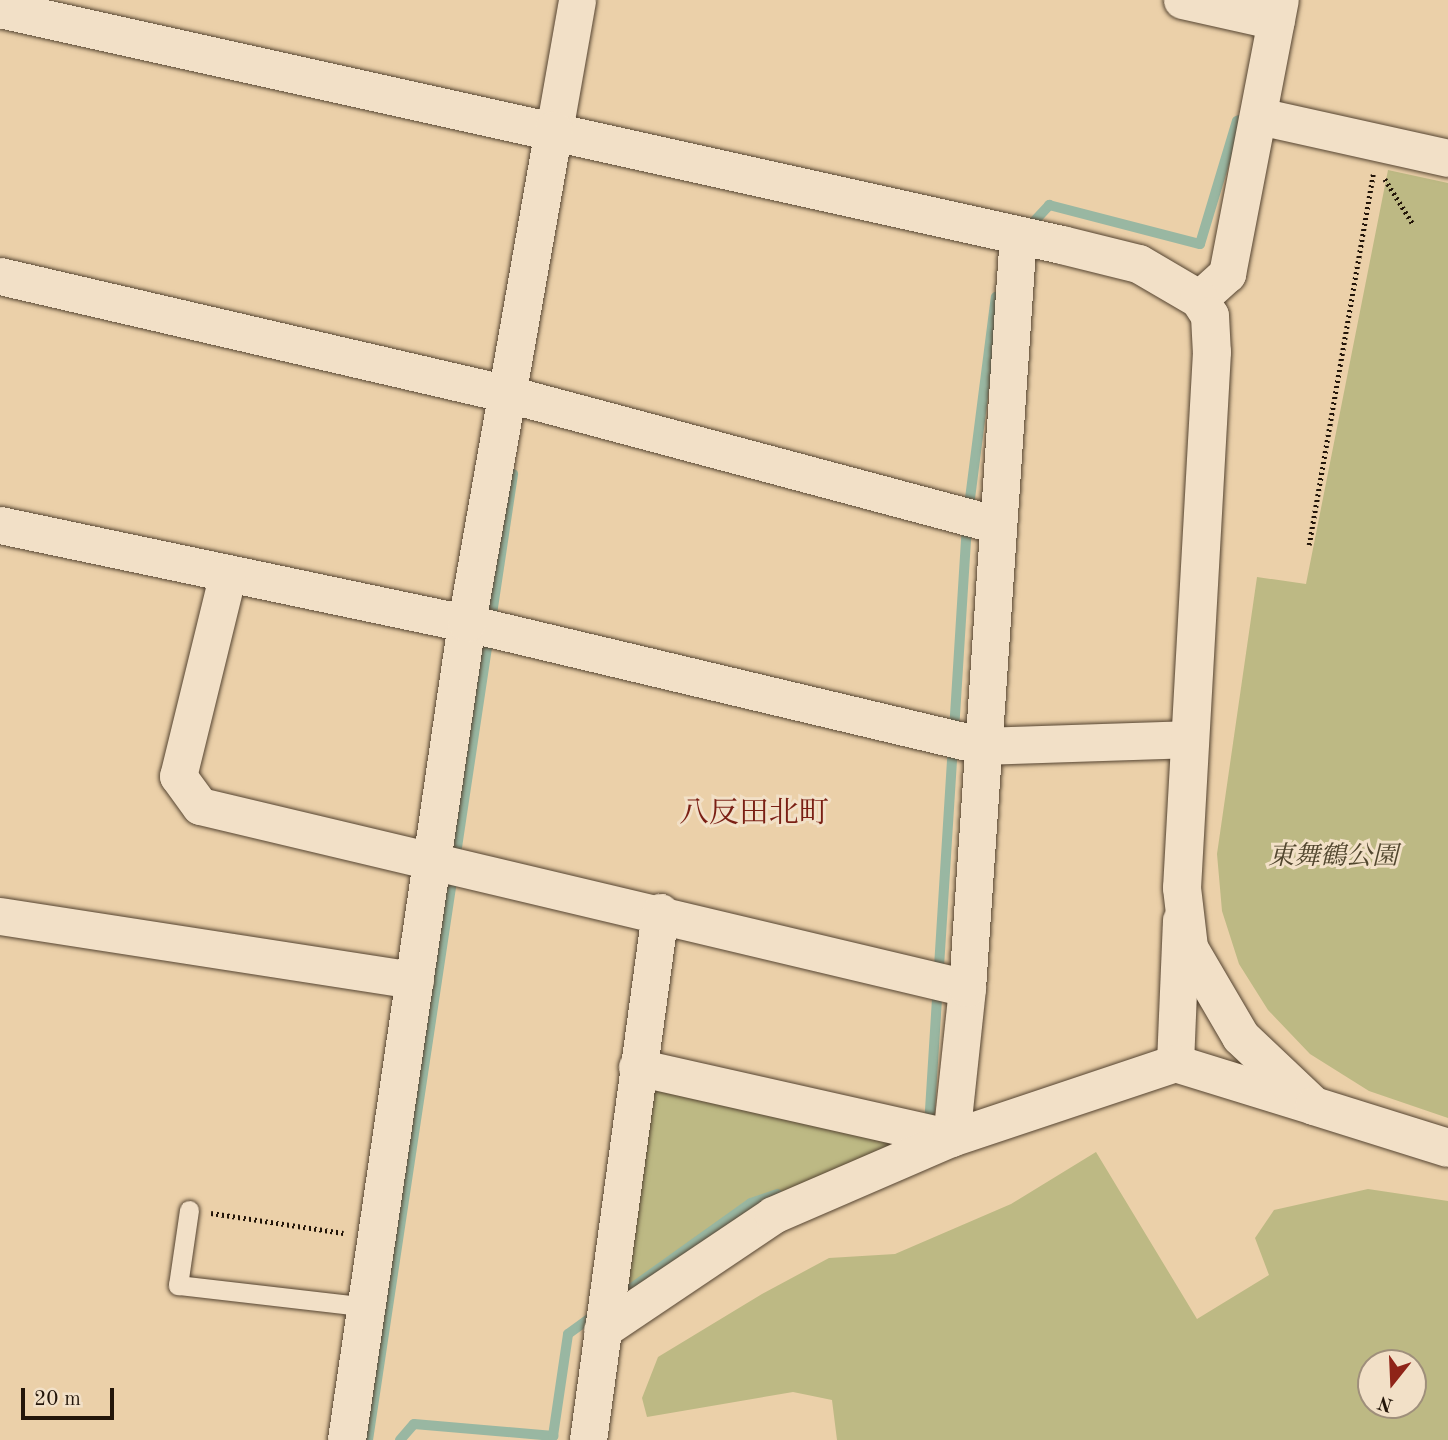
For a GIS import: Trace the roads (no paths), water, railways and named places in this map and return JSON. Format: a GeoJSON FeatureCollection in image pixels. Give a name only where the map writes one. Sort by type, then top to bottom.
{"type":"FeatureCollection","features":[{"type":"Feature","properties":{"kind":"street"},"geometry":{"type":"LineString","coordinates":[[347,1440],[367,1307],[374,1237],[467,623],[577,0]]}},
{"type":"Feature","properties":{"kind":"street"},"geometry":{"type":"LineString","coordinates":[[1182,0],[1278,11],[1227,274],[1199,299]]}},
{"type":"Feature","properties":{"kind":"street"},"geometry":{"type":"LineString","coordinates":[[0,9],[1018,234],[1139,264],[1199,299],[1210,316],[1212,352],[1175,1063]]}},
{"type":"Feature","properties":{"kind":"street"},"geometry":{"type":"LineString","coordinates":[[1259,116],[1448,158]]}},
{"type":"Feature","properties":{"kind":"street"},"geometry":{"type":"LineString","coordinates":[[951,1138],[967,988],[1018,234]]}},
{"type":"Feature","properties":{"kind":"street"},"geometry":{"type":"LineString","coordinates":[[0,276],[508,394],[998,525]]}},
{"type":"Feature","properties":{"kind":"street"},"geometry":{"type":"LineString","coordinates":[[0,526],[227,577],[467,623],[984,746],[1190,739]]}},
{"type":"Feature","properties":{"kind":"street"},"geometry":{"type":"LineString","coordinates":[[227,577],[178,776],[200,806],[660,912],[967,988]]}},
{"type":"Feature","properties":{"kind":"street"},"geometry":{"type":"LineString","coordinates":[[588,1440],[660,912]]}},
{"type":"Feature","properties":{"kind":"street"},"geometry":{"type":"LineString","coordinates":[[0,916],[415,980]]}},
{"type":"Feature","properties":{"kind":"street"},"geometry":{"type":"LineString","coordinates":[[1182,916],[1189,948],[1204,978],[1241,1037],[1314,1106]]}},
{"type":"Feature","properties":{"kind":"street"},"geometry":{"type":"LineString","coordinates":[[602,1330],[773,1214],[951,1138],[1175,1063],[1448,1148]]}},
{"type":"Feature","properties":{"kind":"street"},"geometry":{"type":"LineString","coordinates":[[637,1067],[951,1138]]}},
{"type":"Feature","properties":{"kind":"lane"},"geometry":{"type":"LineString","coordinates":[[189,1210],[178,1285],[367,1307]]}},
{"type":"Feature","properties":{"kind":"waterway"},"geometry":{"type":"LineString","coordinates":[[1027,229],[1049,205],[1200,244],[1237,121],[1250,116]]}},
{"type":"Feature","properties":{"kind":"waterway"},"geometry":{"type":"LineString","coordinates":[[954,731],[967,522],[996,297]]}},
{"type":"Feature","properties":{"kind":"waterway"},"geometry":{"type":"LineString","coordinates":[[368,1440],[513,474]]}},
{"type":"Feature","properties":{"kind":"waterway"},"geometry":{"type":"LineString","coordinates":[[929,1126],[953,746]]}},
{"type":"Feature","properties":{"kind":"waterway"},"geometry":{"type":"LineString","coordinates":[[629,1290],[751,1203],[777,1194]]}},
{"type":"Feature","properties":{"kind":"waterway"},"geometry":{"type":"LineString","coordinates":[[400,1440],[414,1424],[553,1436],[568,1334],[594,1315]]}},
{"type":"Feature","properties":{"kind":"district","name":"八反田北町"},"geometry":{"type":"Point","coordinates":[754,814]}},
{"type":"Feature","properties":{"kind":"park label","name":"東舞鶴公園"},"geometry":{"type":"Point","coordinates":[1333,858]}}]}
